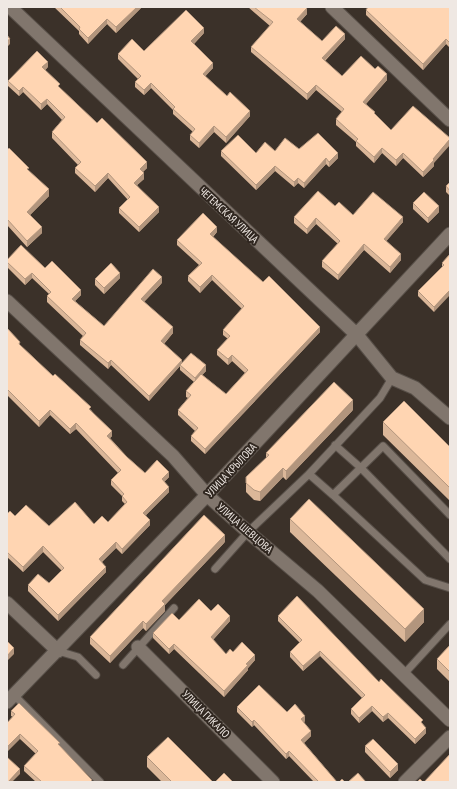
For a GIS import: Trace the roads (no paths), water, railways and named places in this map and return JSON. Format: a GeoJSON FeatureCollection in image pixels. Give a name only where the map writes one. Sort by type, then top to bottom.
{"type":"FeatureCollection","features":[{"type":"Feature","properties":{"kind":"street","name":"ЧЕГЕМСКАЯ УЛИЦА"},"geometry":{"type":"LineString","coordinates":[[10,7],[357,335],[392,378],[415,388],[450,418]]}},
{"type":"Feature","properties":{"kind":"street"},"geometry":{"type":"LineString","coordinates":[[332,7],[450,120]]}},
{"type":"Feature","properties":{"kind":"street","name":"УЛИЦА КРЫЛОВА"},"geometry":{"type":"LineString","coordinates":[[10,698],[58,651],[207,495],[450,234]]}},
{"type":"Feature","properties":{"kind":"street","name":"УЛИЦА ШЕВЦОВА"},"geometry":{"type":"LineString","coordinates":[[7,301],[173,456],[207,495],[318,591],[450,720]]}},
{"type":"Feature","properties":{"kind":"street"},"geometry":{"type":"LineString","coordinates":[[7,603],[58,651]]}},
{"type":"Feature","properties":{"kind":"street","name":"УЛИЦА ГИКАЛО"},"geometry":{"type":"LineString","coordinates":[[138,647],[273,782]]}},
{"type":"Feature","properties":{"kind":"street"},"geometry":{"type":"LineString","coordinates":[[405,782],[450,737]]}},
{"type":"Feature","properties":{"kind":"lane"},"geometry":{"type":"LineString","coordinates":[[215,569],[248,532],[309,474],[380,398],[392,378]]}},
{"type":"Feature","properties":{"kind":"lane"},"geometry":{"type":"LineString","coordinates":[[335,445],[361,468],[450,559]]}},
{"type":"Feature","properties":{"kind":"lane"},"geometry":{"type":"LineString","coordinates":[[333,495],[383,446],[450,515]]}},
{"type":"Feature","properties":{"kind":"lane"},"geometry":{"type":"LineString","coordinates":[[309,474],[425,580],[450,588]]}},
{"type":"Feature","properties":{"kind":"lane"},"geometry":{"type":"LineString","coordinates":[[123,665],[174,608]]}},
{"type":"Feature","properties":{"kind":"lane"},"geometry":{"type":"LineString","coordinates":[[404,674],[450,624]]}},
{"type":"Feature","properties":{"kind":"lane"},"geometry":{"type":"LineString","coordinates":[[58,651],[78,657],[96,676]]}},
{"type":"Feature","properties":{"kind":"lane"},"geometry":{"type":"LineString","coordinates":[[10,698],[100,782]]}}]}
